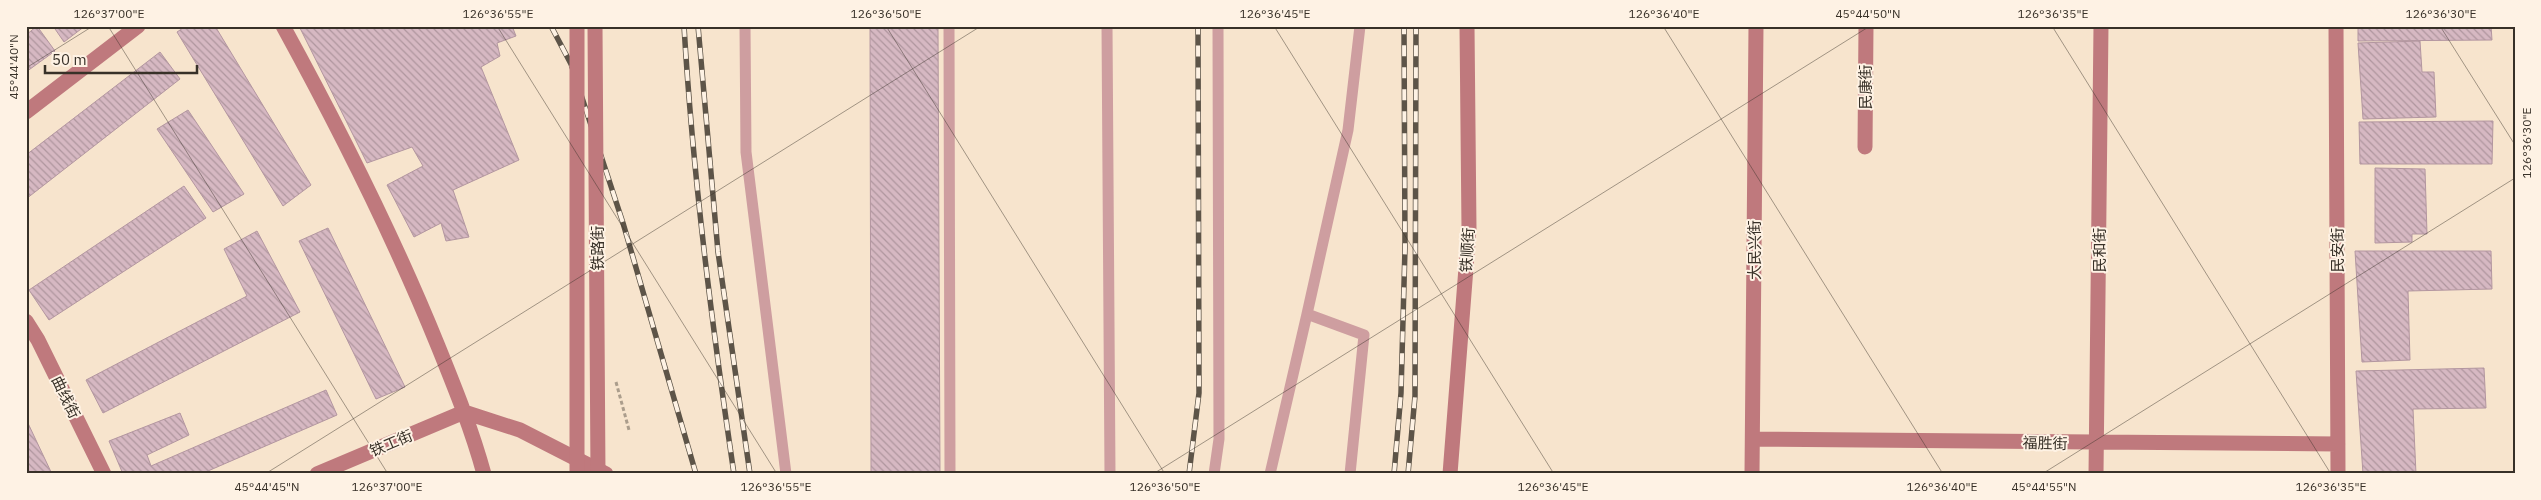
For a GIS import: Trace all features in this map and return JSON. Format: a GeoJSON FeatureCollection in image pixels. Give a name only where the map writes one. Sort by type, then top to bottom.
{"type":"FeatureCollection","features":[{"type":"Feature","properties":{"kind":"main road"},"geometry":{"type":"LineString","coordinates":[[26,112],[138,26]]}},
{"type":"Feature","properties":{"kind":"main road"},"geometry":{"type":"LineString","coordinates":[[283,26],[372,195],[424,313],[464,412],[484,474]]}},
{"type":"Feature","properties":{"kind":"main road"},"geometry":{"type":"LineString","coordinates":[[577,26],[577,474]]}},
{"type":"Feature","properties":{"kind":"main road","name":"铁路街"},"geometry":{"type":"LineString","coordinates":[[595,26],[598,474]]}},
{"type":"Feature","properties":{"kind":"main road","name":"铁顺街"},"geometry":{"type":"LineString","coordinates":[[1450,474],[1469,229],[1467,26]]}},
{"type":"Feature","properties":{"kind":"main road","name":"大民兴街"},"geometry":{"type":"LineString","coordinates":[[1752,474],[1756,26]]}},
{"type":"Feature","properties":{"kind":"main road","name":"民康街"},"geometry":{"type":"LineString","coordinates":[[1865,147],[1866,26]]}},
{"type":"Feature","properties":{"kind":"main road","name":"民和街"},"geometry":{"type":"LineString","coordinates":[[2096,474],[2098,443],[2101,26]]}},
{"type":"Feature","properties":{"kind":"main road","name":"民安街"},"geometry":{"type":"LineString","coordinates":[[2336,26],[2338,474]]}},
{"type":"Feature","properties":{"kind":"main road","name":"曲线街"},"geometry":{"type":"LineString","coordinates":[[26,321],[38,340],[104,474]]}},
{"type":"Feature","properties":{"kind":"main road"},"geometry":{"type":"LineString","coordinates":[[464,412],[520,430],[606,474]]}},
{"type":"Feature","properties":{"kind":"main road","name":"铁工街"},"geometry":{"type":"LineString","coordinates":[[317,474],[464,412]]}},
{"type":"Feature","properties":{"kind":"main road","name":"福胜街"},"geometry":{"type":"LineString","coordinates":[[1753,439],[2338,444]]}},
{"type":"Feature","properties":{"kind":"lane"},"geometry":{"type":"LineString","coordinates":[[745,26],[746,152],[786,474]]}},
{"type":"Feature","properties":{"kind":"lane"},"geometry":{"type":"LineString","coordinates":[[949,26],[950,474]]}},
{"type":"Feature","properties":{"kind":"lane"},"geometry":{"type":"LineString","coordinates":[[1107,26],[1110,474]]}},
{"type":"Feature","properties":{"kind":"lane"},"geometry":{"type":"LineString","coordinates":[[1214,474],[1219,439],[1218,26]]}},
{"type":"Feature","properties":{"kind":"lane"},"geometry":{"type":"LineString","coordinates":[[1270,474],[1348,130],[1360,26]]}},
{"type":"Feature","properties":{"kind":"lane"},"geometry":{"type":"LineString","coordinates":[[1307,314],[1364,335],[1350,474]]}},
{"type":"Feature","properties":{"kind":"path"},"geometry":{"type":"LineString","coordinates":[[614,375],[629,430]]}},
{"type":"Feature","properties":{"kind":"building"},"geometry":{"type":"Polygon","coordinates":[[[37,26],[55,51],[26,72],[26,35],[37,26]]]}},
{"type":"Feature","properties":{"kind":"building"},"geometry":{"type":"Polygon","coordinates":[[[53,26],[85,26],[64,42],[53,26]]]}},
{"type":"Feature","properties":{"kind":"building"},"geometry":{"type":"Polygon","coordinates":[[[186,26],[215,26],[311,185],[283,206],[177,32],[186,26]]]}},
{"type":"Feature","properties":{"kind":"building"},"geometry":{"type":"Polygon","coordinates":[[[299,26],[512,26],[516,36],[497,43],[500,56],[481,67],[519,160],[453,190],[469,237],[446,241],[441,223],[414,237],[387,185],[423,166],[412,147],[367,163],[299,26]]]}},
{"type":"Feature","properties":{"kind":"building"},"geometry":{"type":"Polygon","coordinates":[[[870,26],[938,26],[940,474],[871,474],[870,26]]]}},
{"type":"Feature","properties":{"kind":"building"},"geometry":{"type":"Polygon","coordinates":[[[2358,26],[2491,26],[2492,40],[2358,41],[2358,26]]]}},
{"type":"Feature","properties":{"kind":"building"},"geometry":{"type":"Polygon","coordinates":[[[2420,41],[2422,72],[2434,72],[2436,117],[2363,119],[2358,43],[2420,41]]]}},
{"type":"Feature","properties":{"kind":"building"},"geometry":{"type":"Polygon","coordinates":[[[160,52],[180,79],[26,199],[26,155],[160,52]]]}},
{"type":"Feature","properties":{"kind":"building"},"geometry":{"type":"Polygon","coordinates":[[[188,110],[244,194],[213,212],[157,129],[188,110]]]}},
{"type":"Feature","properties":{"kind":"building"},"geometry":{"type":"Polygon","coordinates":[[[2493,121],[2492,164],[2360,164],[2359,122],[2493,121]]]}},
{"type":"Feature","properties":{"kind":"building"},"geometry":{"type":"Polygon","coordinates":[[[2375,168],[2425,169],[2427,234],[2412,234],[2412,242],[2375,243],[2375,168]]]}},
{"type":"Feature","properties":{"kind":"building"},"geometry":{"type":"Polygon","coordinates":[[[184,186],[206,218],[49,320],[29,290],[184,186]]]}},
{"type":"Feature","properties":{"kind":"building"},"geometry":{"type":"Polygon","coordinates":[[[328,228],[405,387],[376,399],[299,241],[328,228]]]}},
{"type":"Feature","properties":{"kind":"building"},"geometry":{"type":"Polygon","coordinates":[[[257,231],[300,312],[103,413],[86,380],[247,296],[224,249],[257,231]]]}},
{"type":"Feature","properties":{"kind":"building"},"geometry":{"type":"Polygon","coordinates":[[[2355,251],[2491,251],[2492,289],[2408,291],[2410,360],[2362,362],[2355,251]]]}},
{"type":"Feature","properties":{"kind":"building"},"geometry":{"type":"Polygon","coordinates":[[[2484,368],[2486,408],[2413,409],[2416,474],[2363,474],[2356,371],[2484,368]]]}},
{"type":"Feature","properties":{"kind":"building"},"geometry":{"type":"Polygon","coordinates":[[[326,390],[337,415],[201,474],[123,474],[109,441],[180,413],[189,435],[147,455],[151,466],[326,390]]]}},
{"type":"Feature","properties":{"kind":"building"},"geometry":{"type":"Polygon","coordinates":[[[26,419],[52,474],[26,474],[26,419]]]}},
{"type":"Feature","properties":{"kind":"railway"},"geometry":{"type":"LineString","coordinates":[[551,26],[571,64],[623,223],[696,474]]}},
{"type":"Feature","properties":{"kind":"railway"},"geometry":{"type":"LineString","coordinates":[[684,26],[704,251],[734,474]]}},
{"type":"Feature","properties":{"kind":"railway"},"geometry":{"type":"LineString","coordinates":[[698,26],[718,252],[750,474]]}},
{"type":"Feature","properties":{"kind":"railway"},"geometry":{"type":"LineString","coordinates":[[1189,474],[1199,393],[1198,26]]}},
{"type":"Feature","properties":{"kind":"railway"},"geometry":{"type":"LineString","coordinates":[[1394,474],[1401,393],[1405,248],[1404,26]]}},
{"type":"Feature","properties":{"kind":"railway"},"geometry":{"type":"LineString","coordinates":[[1408,474],[1415,396],[1416,26]]}}]}
